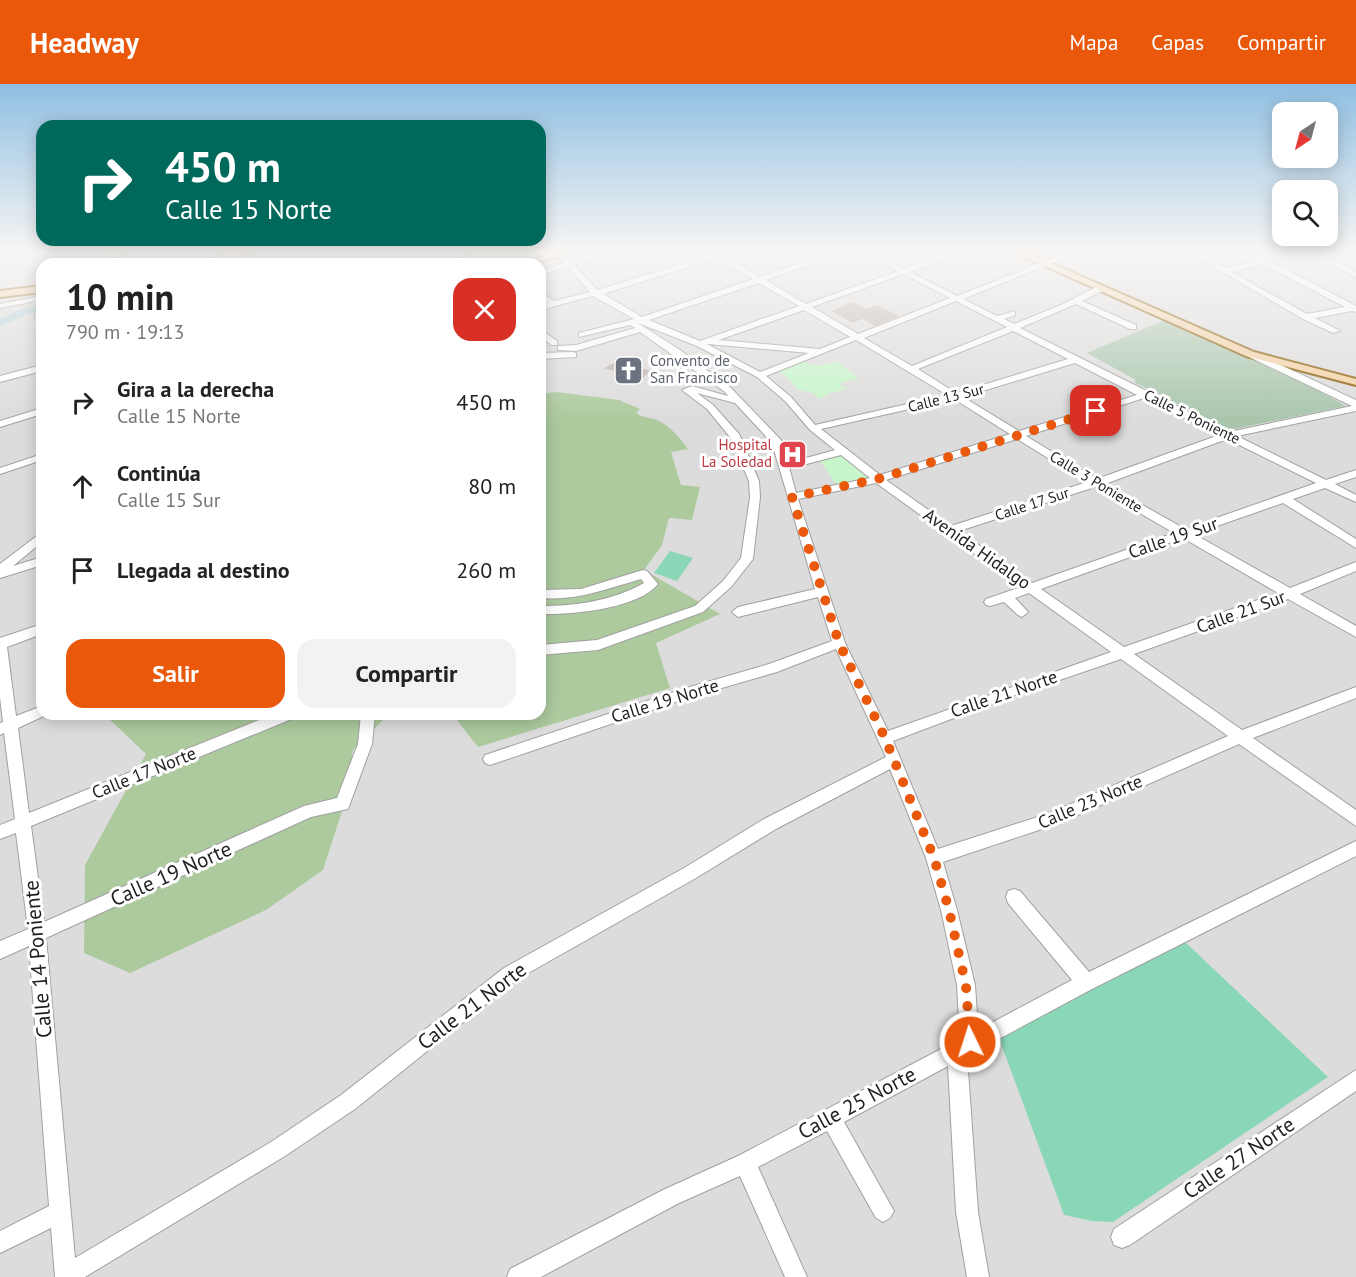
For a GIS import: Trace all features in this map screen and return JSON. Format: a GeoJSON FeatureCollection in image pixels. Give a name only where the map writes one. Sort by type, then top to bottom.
{"type":"FeatureCollection","features":[{"type":"Feature","properties":{"kind":"main road"},"geometry":{"type":"LineString","coordinates":[[1145,309],[1250,354],[1356,382]]}},
{"type":"Feature","properties":{"kind":"street","name":"Avenida Hidalgo"},"geometry":{"type":"LineString","coordinates":[[615,309],[630,321],[703,342],[760,375],[788,399],[813,428],[841,452],[1356,819]]}},
{"type":"Feature","properties":{"kind":"street","name":"Avenida Hidalgo"},"geometry":{"type":"LineString","coordinates":[[618,309],[641,324]]}},
{"type":"Feature","properties":{"kind":"street"},"geometry":{"type":"LineString","coordinates":[[546,337],[557,345],[576,348],[681,309]]}},
{"type":"Feature","properties":{"kind":"street"},"geometry":{"type":"LineString","coordinates":[[703,342],[795,309]]}},
{"type":"Feature","properties":{"kind":"street","name":"Calle 3 Poniente"},"geometry":{"type":"LineString","coordinates":[[806,309],[956,396],[1096,483],[1356,632]]}},
{"type":"Feature","properties":{"kind":"street"},"geometry":{"type":"LineString","coordinates":[[760,375],[929,309]]}},
{"type":"Feature","properties":{"kind":"street","name":"Calle 5 Poniente"},"geometry":{"type":"LineString","coordinates":[[977,309],[1356,499]]}},
{"type":"Feature","properties":{"kind":"street"},"geometry":{"type":"LineString","coordinates":[[911,369],[1057,309]]}},
{"type":"Feature","properties":{"kind":"street"},"geometry":{"type":"LineString","coordinates":[[1093,309],[1133,327]]}},
{"type":"Feature","properties":{"kind":"street"},"geometry":{"type":"LineString","coordinates":[[1290,309],[1335,331]]}},
{"type":"Feature","properties":{"kind":"street"},"geometry":{"type":"LineString","coordinates":[[1306,318],[1352,309]]}},
{"type":"Feature","properties":{"kind":"street"},"geometry":{"type":"LineString","coordinates":[[997,319],[1012,312]]}},
{"type":"Feature","properties":{"kind":"street"},"geometry":{"type":"LineString","coordinates":[[582,335],[630,321]]}},
{"type":"Feature","properties":{"kind":"street"},"geometry":{"type":"LineString","coordinates":[[641,324],[728,390],[777,442],[790,460],[795,462],[841,452]]}},
{"type":"Feature","properties":{"kind":"street"},"geometry":{"type":"LineString","coordinates":[[703,342],[818,351]]}},
{"type":"Feature","properties":{"kind":"street"},"geometry":{"type":"LineString","coordinates":[[546,356],[572,356],[576,348]]}},
{"type":"Feature","properties":{"kind":"street"},"geometry":{"type":"LineString","coordinates":[[1250,354],[1356,406]]}},
{"type":"Feature","properties":{"kind":"street","name":"Calle 13 Sur"},"geometry":{"type":"LineString","coordinates":[[813,428],[956,396],[1078,359]]}},
{"type":"Feature","properties":{"kind":"street"},"geometry":{"type":"LineString","coordinates":[[0,379],[36,370]]}},
{"type":"Feature","properties":{"kind":"street"},"geometry":{"type":"LineString","coordinates":[[1298,377],[1315,371]]}},
{"type":"Feature","properties":{"kind":"street"},"geometry":{"type":"LineString","coordinates":[[546,649],[598,645],[680,617],[699,609],[742,568],[747,559],[755,497],[754,481],[735,436],[710,407],[687,390],[738,401]]}},
{"type":"Feature","properties":{"kind":"street"},"geometry":{"type":"LineString","coordinates":[[792,497],[878,479],[1145,395]]}},
{"type":"Feature","properties":{"kind":"street","name":"Calle 17 Sur"},"geometry":{"type":"LineString","coordinates":[[950,531],[1096,483],[1230,435],[1356,406]]}},
{"type":"Feature","properties":{"kind":"street"},"geometry":{"type":"LineString","coordinates":[[0,424],[36,413]]}},
{"type":"Feature","properties":{"kind":"street"},"geometry":{"type":"LineString","coordinates":[[777,442],[792,497],[839,643],[885,738],[934,858],[949,910],[966,986],[963,1046],[967,1212],[978,1277]]}},
{"type":"Feature","properties":{"kind":"street"},"geometry":{"type":"LineString","coordinates":[[0,471],[36,459]]}},
{"type":"Feature","properties":{"kind":"street","name":"Calle 19 Sur"},"geometry":{"type":"LineString","coordinates":[[990,602],[1356,473]]}},
{"type":"Feature","properties":{"kind":"street"},"geometry":{"type":"LineString","coordinates":[[1285,499],[1356,544]]}},
{"type":"Feature","properties":{"kind":"street"},"geometry":{"type":"LineString","coordinates":[[0,572],[36,541]]}},
{"type":"Feature","properties":{"kind":"street"},"geometry":{"type":"LineString","coordinates":[[0,572],[36,563]]}},
{"type":"Feature","properties":{"kind":"street","name":"Calle 21 Sur"},"geometry":{"type":"LineString","coordinates":[[1124,654],[1292,594],[1356,566]]}},
{"type":"Feature","properties":{"kind":"street"},"geometry":{"type":"LineString","coordinates":[[546,594],[576,595],[598,590],[643,574],[652,584],[641,591],[589,607],[546,610]]}},
{"type":"Feature","properties":{"kind":"street"},"geometry":{"type":"LineString","coordinates":[[738,612],[823,591]]}},
{"type":"Feature","properties":{"kind":"street"},"geometry":{"type":"LineString","coordinates":[[1006,597],[1022,612]]}},
{"type":"Feature","properties":{"kind":"street"},"geometry":{"type":"LineString","coordinates":[[0,644],[36,631]]}},
{"type":"Feature","properties":{"kind":"street","name":"Calle 19 Norte"},"geometry":{"type":"LineString","coordinates":[[490,759],[683,694],[772,668],[839,643]]}},
{"type":"Feature","properties":{"kind":"street","name":"Calle 14 Poniente"},"geometry":{"type":"LineString","coordinates":[[0,644],[5,727],[25,822],[37,934],[66,1276]]}},
{"type":"Feature","properties":{"kind":"street","name":"Calle 21 Norte"},"geometry":{"type":"LineString","coordinates":[[885,738],[966,705],[1124,654]]}},
{"type":"Feature","properties":{"kind":"street","name":"Calle 23 Norte"},"geometry":{"type":"LineString","coordinates":[[934,858],[1055,818],[1242,736],[1356,692]]}},
{"type":"Feature","properties":{"kind":"street"},"geometry":{"type":"LineString","coordinates":[[5,727],[36,714]]}},
{"type":"Feature","properties":{"kind":"street","name":"Calle 17 Norte"},"geometry":{"type":"LineString","coordinates":[[0,832],[274,720]]}},
{"type":"Feature","properties":{"kind":"street","name":"Calle 19 Norte"},"geometry":{"type":"LineString","coordinates":[[0,950],[309,811],[343,804],[365,744],[367,720]]}},
{"type":"Feature","properties":{"kind":"street","name":"Calle 21 Norte"},"geometry":{"type":"LineString","coordinates":[[66,1276],[278,1149],[348,1102],[510,974],[690,873],[770,824],[894,760]]}},
{"type":"Feature","properties":{"kind":"street","name":"Calle 25 Norte"},"geometry":{"type":"LineString","coordinates":[[518,1277],[672,1196],[745,1163],[1086,983],[1356,848]]}},
{"type":"Feature","properties":{"kind":"street"},"geometry":{"type":"LineString","coordinates":[[1014,897],[1086,983]]}},
{"type":"Feature","properties":{"kind":"street","name":"Calle 27 Norte"},"geometry":{"type":"LineString","coordinates":[[1122,1237],[1356,1080]]}},
{"type":"Feature","properties":{"kind":"street"},"geometry":{"type":"LineString","coordinates":[[830,1117],[883,1211]]}},
{"type":"Feature","properties":{"kind":"street"},"geometry":{"type":"LineString","coordinates":[[745,1163],[796,1277]]}},
{"type":"Feature","properties":{"kind":"street"},"geometry":{"type":"LineString","coordinates":[[0,1242],[60,1212]]}},
{"type":"Feature","properties":{"kind":"shaded area"},"geometry":{"type":"Polygon","coordinates":[[[0,309],[36,309],[36,720],[546,720],[546,309],[1356,309],[1356,1277],[0,1277],[0,309]]]}},
{"type":"Feature","properties":{"kind":"green space"},"geometry":{"type":"Polygon","coordinates":[[[1167,319],[1290,375],[1346,406],[1229,430],[1134,382],[1136,380],[1087,353],[1167,319]]]}},
{"type":"Feature","properties":{"kind":"green space"},"geometry":{"type":"Polygon","coordinates":[[[805,361],[817,365],[837,361],[859,379],[841,382],[842,387],[849,388],[830,393],[820,399],[813,393],[799,390],[778,369],[805,361]]]}},
{"type":"Feature","properties":{"kind":"green space"},"geometry":{"type":"Polygon","coordinates":[[[557,392],[619,400],[640,409],[636,413],[663,423],[688,449],[671,452],[681,485],[700,487],[692,520],[669,518],[662,545],[644,570],[720,614],[656,643],[670,688],[478,747],[457,720],[546,720],[546,393],[557,392]]]}},
{"type":"Feature","properties":{"kind":"green space"},"geometry":{"type":"Polygon","coordinates":[[[840,454],[873,479],[838,487],[819,459],[840,454]]]}},
{"type":"Feature","properties":{"kind":"green space"},"geometry":{"type":"Polygon","coordinates":[[[670,551],[693,558],[677,581],[654,573],[670,551]]]}},
{"type":"Feature","properties":{"kind":"green space"},"geometry":{"type":"Polygon","coordinates":[[[110,720],[383,720],[353,750],[342,811],[323,870],[266,910],[130,973],[84,953],[85,865],[146,754],[110,720]]]}},
{"type":"Feature","properties":{"kind":"green space"},"geometry":{"type":"Polygon","coordinates":[[[1184,941],[1328,1077],[1113,1222],[1092,1221],[1064,1215],[999,1038],[1184,941]]]}},
{"type":"Feature","properties":{"kind":"building"},"geometry":{"type":"Polygon","coordinates":[[[839,309],[882,309],[897,316],[875,325],[863,318],[852,322],[833,311],[839,309]]]}},
{"type":"Feature","properties":{"kind":"building","name":"Convento de San Francisco"},"geometry":{"type":"Polygon","coordinates":[[[615,363],[649,371],[642,378],[606,368],[615,363]]]}},
{"type":"Feature","properties":{"kind":"waterway"},"geometry":{"type":"LineString","coordinates":[[0,323],[25,311],[36,309]]}},
{"type":"Feature","properties":{"kind":"place","name":"Convento de San Francisco"},"geometry":{"type":"Point","coordinates":[629,370]}},
{"type":"Feature","properties":{"kind":"place","name":"Hospital La Soledad"},"geometry":{"type":"Point","coordinates":[793,454]}},
{"type":"Feature","properties":{"kind":"route"},"geometry":{"type":"LineString","coordinates":[[970,1042],[966,986],[949,910],[934,858],[885,738],[839,643],[792,497],[878,479],[1096,411]]}}]}
